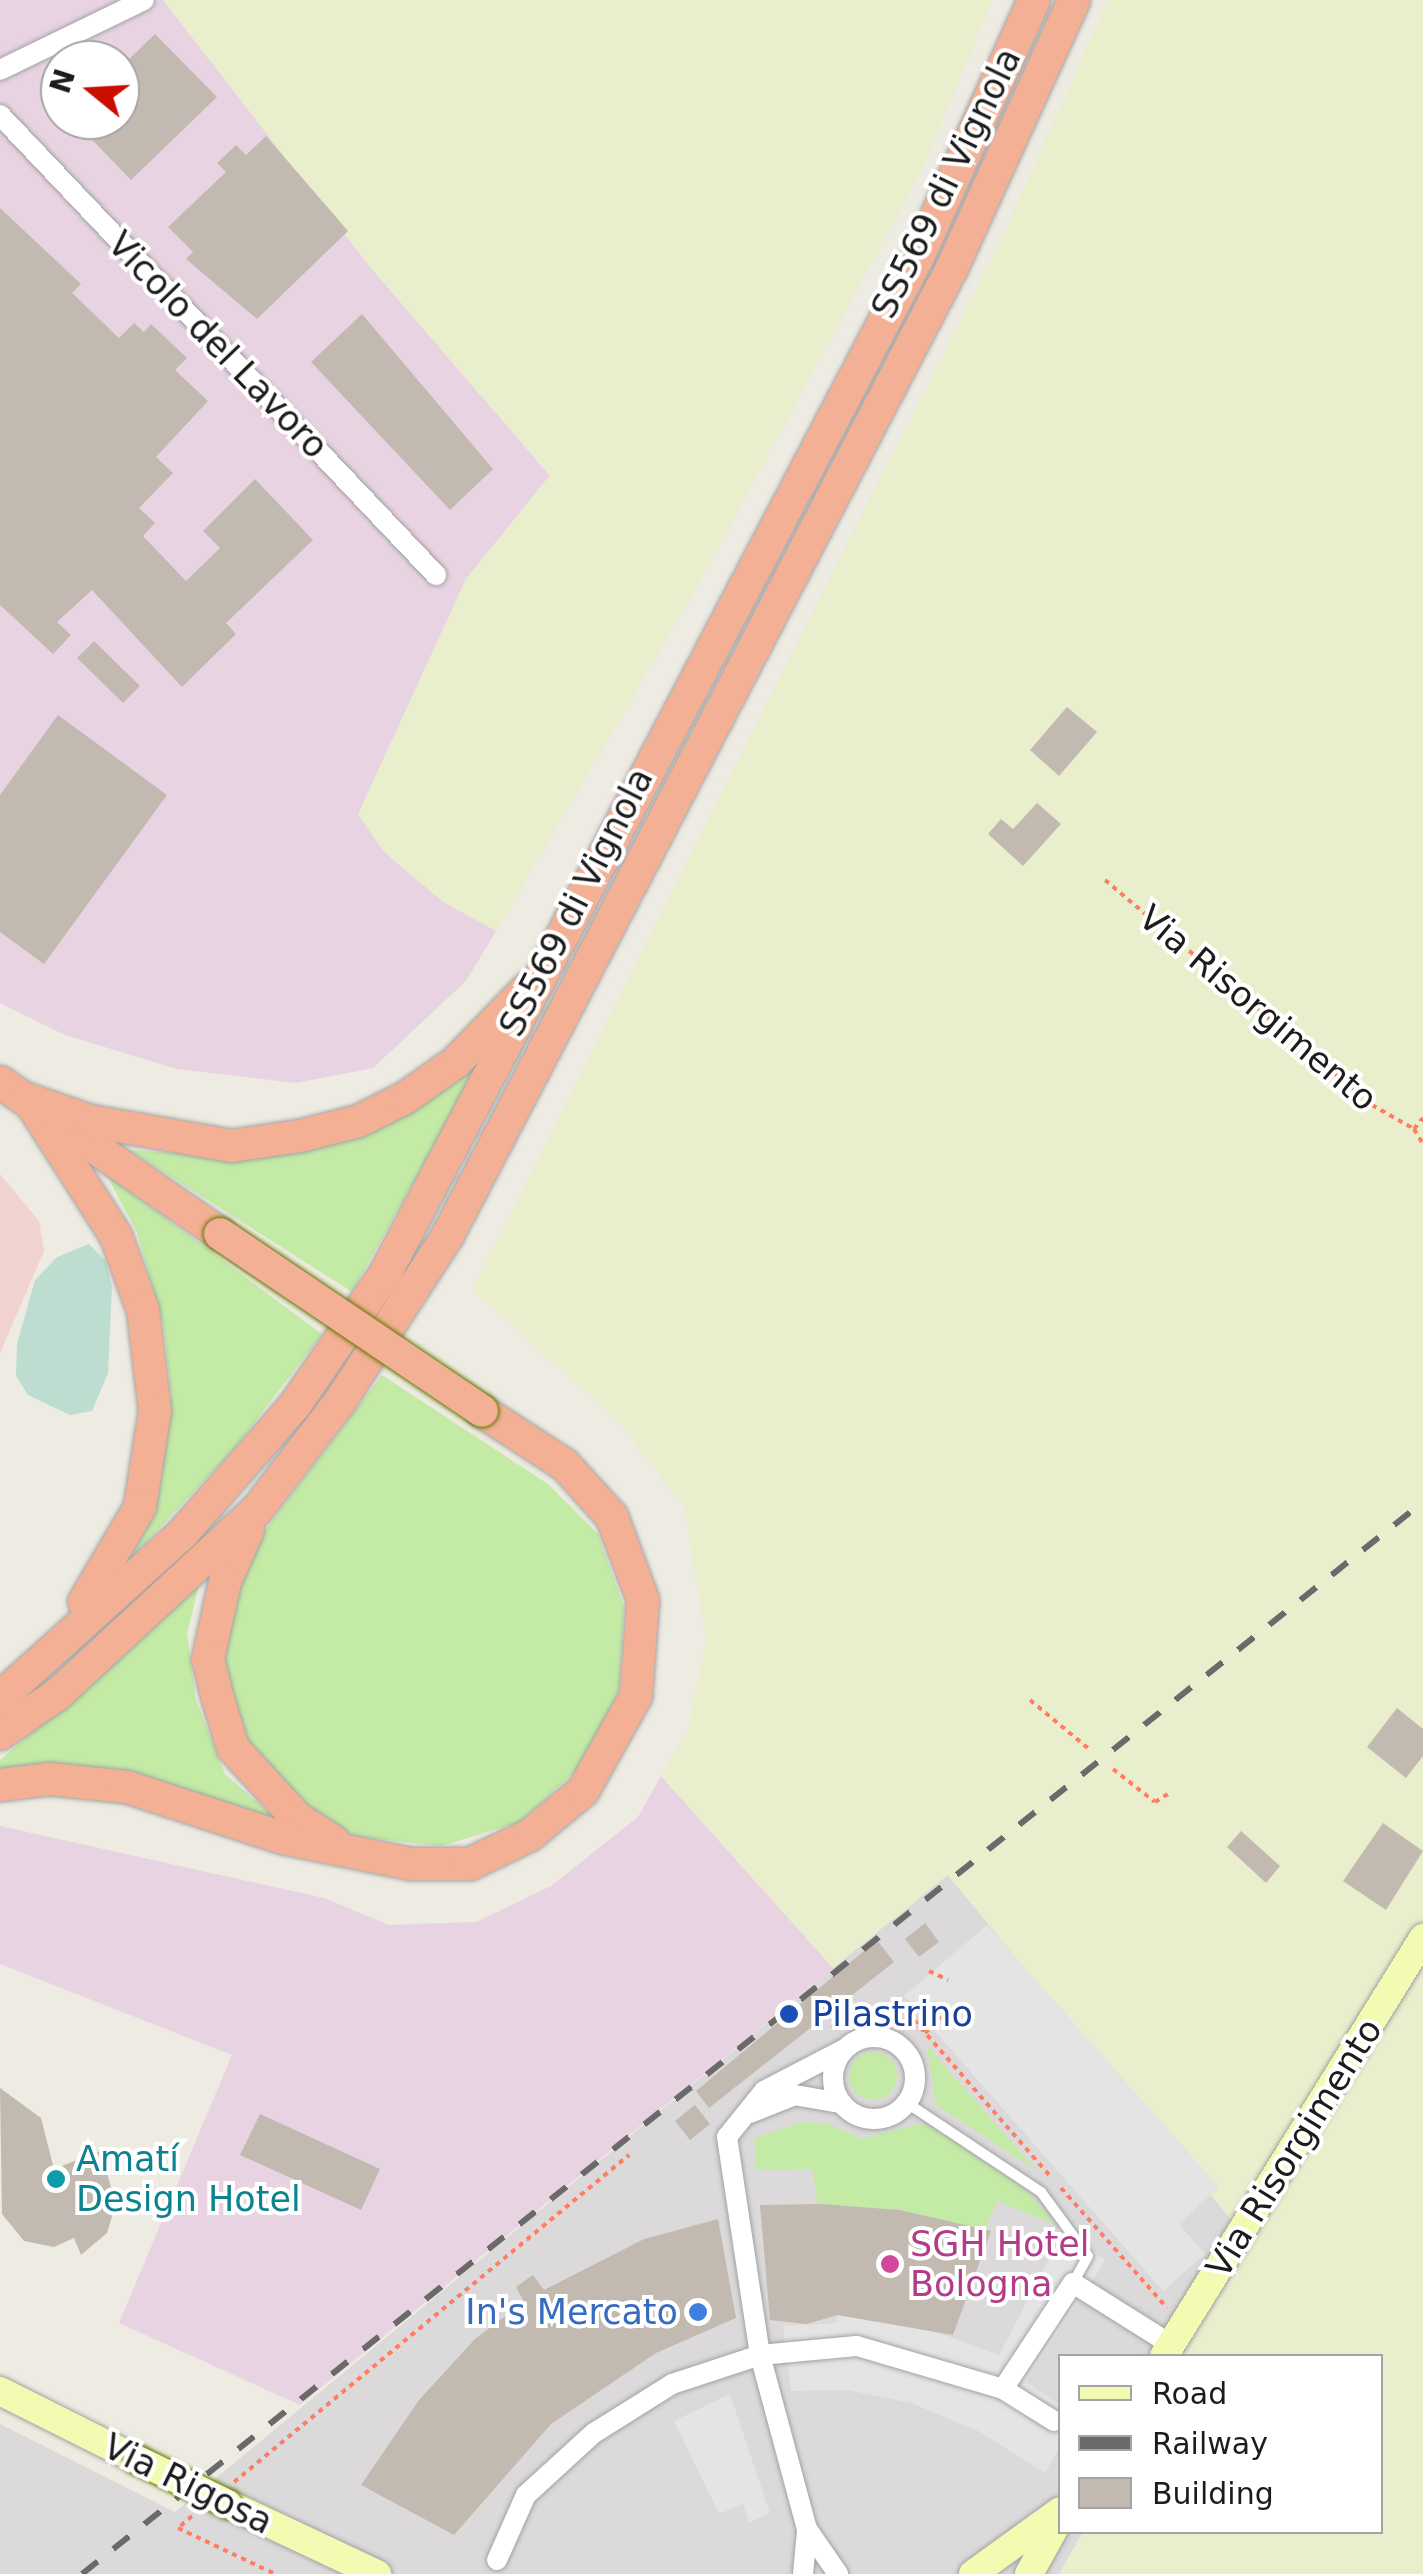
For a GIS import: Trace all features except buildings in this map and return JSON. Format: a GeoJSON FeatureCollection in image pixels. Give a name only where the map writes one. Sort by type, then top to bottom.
{"type":"FeatureCollection","features":[{"type":"Feature","properties":{"kind":"highway","name":"SS569 di Vignola"},"geometry":{"type":"LineString","coordinates":[[4,1695],[183,1533],[295,1405],[384,1274],[555,959],[918,256],[1034,0]]}},
{"type":"Feature","properties":{"kind":"highway","name":"SS569 di Vignola"},"geometry":{"type":"LineString","coordinates":[[0,1734],[58,1694],[257,1510],[342,1400],[448,1236],[952,268],[1074,0]]}},
{"type":"Feature","properties":{"kind":"highway"},"geometry":{"type":"LineString","coordinates":[[29,1100],[90,1121],[232,1146],[360,1120],[456,1062],[555,959]]}},
{"type":"Feature","properties":{"kind":"highway"},"geometry":{"type":"LineString","coordinates":[[0,1082],[565,1465],[612,1516],[643,1600],[636,1696],[583,1791],[530,1835],[470,1864],[411,1864],[350,1852],[127,1787],[49,1779],[0,1786]]}},
{"type":"Feature","properties":{"kind":"highway"},"geometry":{"type":"LineString","coordinates":[[4,1695],[106,1577],[140,1508],[155,1410],[144,1310],[116,1236],[29,1100]]}},
{"type":"Feature","properties":{"kind":"highway"},"geometry":{"type":"LineString","coordinates":[[257,1510],[224,1582],[208,1659],[218,1699],[233,1748],[297,1818],[350,1852]]}},
{"type":"Feature","properties":{"kind":"main road","name":"Via Risorgimento"},"geometry":{"type":"LineString","coordinates":[[1168,2351],[1423,1938]]}},
{"type":"Feature","properties":{"kind":"main road","name":"Via Rigosa"},"geometry":{"type":"LineString","coordinates":[[0,2391],[378,2574]]}},
{"type":"Feature","properties":{"kind":"main road"},"geometry":{"type":"LineString","coordinates":[[972,2574],[1058,2514]]}},
{"type":"Feature","properties":{"kind":"main road"},"geometry":{"type":"LineString","coordinates":[[1029,2574],[1058,2517]]}},
{"type":"Feature","properties":{"kind":"street"},"geometry":{"type":"LineString","coordinates":[[0,70],[144,0]]}},
{"type":"Feature","properties":{"kind":"street","name":"Vicolo del Lavoro"},"geometry":{"type":"LineString","coordinates":[[0,115],[436,575]]}},
{"type":"Feature","properties":{"kind":"street"},"geometry":{"type":"LineString","coordinates":[[735,2121],[796,2095],[841,2103],[874,2119],[906,2103],[914,2067],[900,2046],[865,2038],[789,2073],[735,2121],[724,2160],[760,2355],[807,2529],[838,2574]]}},
{"type":"Feature","properties":{"kind":"street"},"geometry":{"type":"LineString","coordinates":[[841,2103],[832,2076],[843,2050]]}},
{"type":"Feature","properties":{"kind":"street"},"geometry":{"type":"LineString","coordinates":[[1004,2389],[1072,2283],[1168,2351]]}},
{"type":"Feature","properties":{"kind":"street"},"geometry":{"type":"LineString","coordinates":[[497,2560],[526,2495],[594,2433],[672,2384],[760,2355],[857,2346],[1004,2389],[1054,2421]]}},
{"type":"Feature","properties":{"kind":"street"},"geometry":{"type":"LineString","coordinates":[[803,2574],[807,2529]]}},
{"type":"Feature","properties":{"kind":"lane"},"geometry":{"type":"LineString","coordinates":[[906,2103],[1040,2192],[1088,2256],[1072,2283]]}},
{"type":"Feature","properties":{"kind":"path","name":"Via Risorgimento"},"geometry":{"type":"LineString","coordinates":[[1105,880],[1372,1105],[1414,1129],[1423,1144]]}},
{"type":"Feature","properties":{"kind":"path","name":"Via Risorgimento"},"geometry":{"type":"LineString","coordinates":[[1414,1129],[1423,1118]]}},
{"type":"Feature","properties":{"kind":"path"},"geometry":{"type":"LineString","coordinates":[[1030,1700],[1089,1749]]}},
{"type":"Feature","properties":{"kind":"path"},"geometry":{"type":"LineString","coordinates":[[1113,1769],[1155,1802],[1171,1792]]}},
{"type":"Feature","properties":{"kind":"path"},"geometry":{"type":"LineString","coordinates":[[929,1972],[948,1980]]}},
{"type":"Feature","properties":{"kind":"path"},"geometry":{"type":"LineString","coordinates":[[925,2033],[954,2007]]}},
{"type":"Feature","properties":{"kind":"path"},"geometry":{"type":"LineString","coordinates":[[830,2027],[914,2020],[1170,2311]]}},
{"type":"Feature","properties":{"kind":"path"},"geometry":{"type":"LineString","coordinates":[[275,2574],[178,2528],[220,2499],[629,2155]]}},
{"type":"Feature","properties":{"kind":"shaded area"},"geometry":{"type":"Polygon","coordinates":[[[0,0],[163,0],[371,268],[550,476],[466,579],[359,814],[442,901],[496,931],[466,981],[373,1068],[296,1083],[177,1069],[65,1035],[0,1003],[0,0]]]}},
{"type":"Feature","properties":{"kind":"shaded area"},"geometry":{"type":"Polygon","coordinates":[[[0,1174],[39,1221],[44,1251],[0,1353],[0,1174]]]}},
{"type":"Feature","properties":{"kind":"shaded area"},"geometry":{"type":"Polygon","coordinates":[[[661,1776],[833,1968],[300,2405],[119,2323],[232,2055],[0,1964],[0,1826],[324,1898],[389,1925],[476,1922],[551,1886],[638,1817],[661,1776]]]}},
{"type":"Feature","properties":{"kind":"shaded area"},"geometry":{"type":"Polygon","coordinates":[[[947,1874],[1248,2240],[1183,2354],[1058,2354],[1058,2534],[1082,2534],[1059,2574],[0,2574],[0,2424],[175,2512],[947,1874]]]}},
{"type":"Feature","properties":{"kind":"shaded area"},"geometry":{"type":"Polygon","coordinates":[[[987,1925],[1219,2187],[1179,2224],[1205,2254],[1163,2291],[904,1996],[987,1925]]]}},
{"type":"Feature","properties":{"kind":"shaded area"},"geometry":{"type":"Polygon","coordinates":[[[1067,2225],[1105,2261],[1026,2382],[1058,2404],[1058,2450],[1045,2473],[978,2431],[911,2403],[847,2390],[791,2391],[783,2326],[836,2323],[838,2315],[931,2330],[999,2355],[1067,2225]]]}},
{"type":"Feature","properties":{"kind":"shaded area"},"geometry":{"type":"Polygon","coordinates":[[[730,2394],[770,2513],[749,2523],[743,2504],[719,2514],[674,2421],[730,2394]]]}},
{"type":"Feature","properties":{"kind":"green space"},"geometry":{"type":"Polygon","coordinates":[[[163,0],[992,0],[925,164],[698,585],[496,931],[442,901],[383,851],[358,814],[466,579],[550,475],[371,268],[163,0]]]}},
{"type":"Feature","properties":{"kind":"green space"},"geometry":{"type":"Polygon","coordinates":[[[1108,0],[1423,0],[1423,2574],[1059,2574],[1082,2534],[1383,2534],[1383,2354],[1183,2354],[1248,2239],[948,1875],[833,1968],[661,1776],[688,1730],[706,1640],[685,1509],[620,1423],[472,1289],[1007,227],[1108,0]]]}},
{"type":"Feature","properties":{"kind":"green space"},"geometry":{"type":"Polygon","coordinates":[[[487,1052],[352,1292],[129,1150],[262,1158],[487,1052]]]}},
{"type":"Feature","properties":{"kind":"green space"},"geometry":{"type":"Polygon","coordinates":[[[106,1174],[322,1334],[235,1448],[135,1554],[171,1397],[164,1328],[137,1232],[106,1174]]]}},
{"type":"Feature","properties":{"kind":"green space"},"geometry":{"type":"Polygon","coordinates":[[[89,1244],[106,1261],[112,1286],[108,1373],[92,1411],[70,1415],[28,1395],[16,1376],[17,1344],[35,1280],[57,1257],[89,1244]]]}},
{"type":"Feature","properties":{"kind":"green space"},"geometry":{"type":"Polygon","coordinates":[[[382,1375],[548,1484],[598,1534],[624,1607],[619,1691],[581,1766],[520,1822],[441,1846],[357,1837],[298,1805],[245,1738],[223,1671],[231,1603],[253,1546],[382,1375]]]}},
{"type":"Feature","properties":{"kind":"green space"},"geometry":{"type":"Polygon","coordinates":[[[199,1585],[187,1634],[196,1700],[225,1774],[285,1827],[0,1777],[0,1760],[199,1585]]]}},
{"type":"Feature","properties":{"kind":"green space"},"geometry":{"type":"Polygon","coordinates":[[[927,2046],[1036,2170],[936,2105],[927,2046]]]}},
{"type":"Feature","properties":{"kind":"green space"},"geometry":{"type":"Polygon","coordinates":[[[873,2052],[890,2059],[897,2076],[890,2093],[873,2100],[856,2093],[849,2076],[856,2059],[873,2052]]]}},
{"type":"Feature","properties":{"kind":"green space"},"geometry":{"type":"Polygon","coordinates":[[[802,2122],[827,2123],[862,2139],[918,2124],[934,2127],[1026,2190],[1055,2224],[997,2201],[985,2230],[900,2210],[817,2204],[813,2169],[756,2170],[754,2138],[802,2122]]]}},
{"type":"Feature","properties":{"kind":"railway"},"geometry":{"type":"LineString","coordinates":[[82,2574],[1423,1502]]}},
{"type":"Feature","properties":{"kind":"place","name":"Pilastrino"},"geometry":{"type":"Point","coordinates":[789,2014]}},
{"type":"Feature","properties":{"kind":"place","name":"Amatí Design Hotel"},"geometry":{"type":"Point","coordinates":[56,2179]}},
{"type":"Feature","properties":{"kind":"place","name":"SGH Hotel Bologna"},"geometry":{"type":"Point","coordinates":[890,2264]}},
{"type":"Feature","properties":{"kind":"place","name":"In's Mercato"},"geometry":{"type":"Point","coordinates":[698,2312]}}]}
